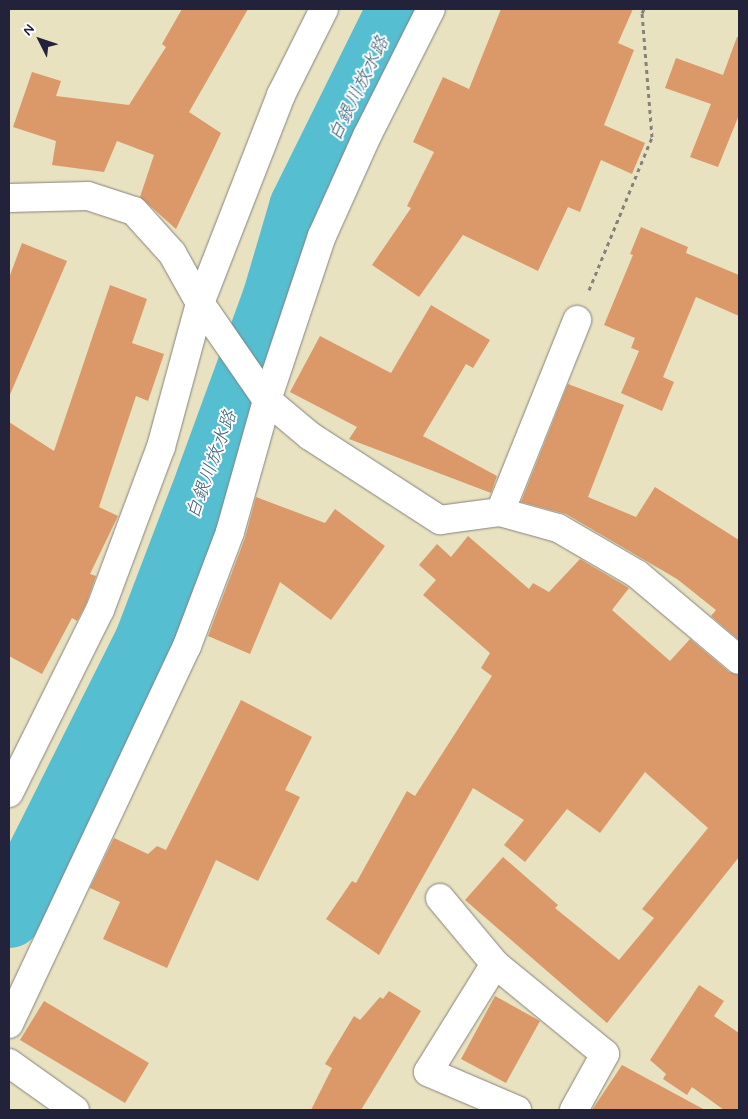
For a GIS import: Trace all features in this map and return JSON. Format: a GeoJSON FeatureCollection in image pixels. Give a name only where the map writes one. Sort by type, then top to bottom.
{"type":"FeatureCollection","features":[{"type":"Feature","properties":{"kind":"street"},"geometry":{"type":"LineString","coordinates":[[9,793],[100,610],[161,447],[200,302],[280,95],[324,9]]}},
{"type":"Feature","properties":{"kind":"street"},"geometry":{"type":"LineString","coordinates":[[9,1024],[187,646],[230,532],[267,400],[322,236],[367,136],[431,9]]}},
{"type":"Feature","properties":{"kind":"street"},"geometry":{"type":"LineString","coordinates":[[9,198],[88,196],[134,211],[172,253],[200,302],[267,400],[310,436],[440,520],[500,512],[558,528],[637,574],[739,660]]}},
{"type":"Feature","properties":{"kind":"street"},"geometry":{"type":"LineString","coordinates":[[500,512],[577,320]]}},
{"type":"Feature","properties":{"kind":"street"},"geometry":{"type":"LineString","coordinates":[[440,898],[495,964],[605,1054],[574,1110]]}},
{"type":"Feature","properties":{"kind":"street"},"geometry":{"type":"LineString","coordinates":[[495,964],[428,1072],[517,1110]]}},
{"type":"Feature","properties":{"kind":"street"},"geometry":{"type":"LineString","coordinates":[[9,1063],[75,1110]]}},
{"type":"Feature","properties":{"kind":"path"},"geometry":{"type":"LineString","coordinates":[[577,320],[652,137],[642,13],[644,9]]}},
{"type":"Feature","properties":{"kind":"building"},"geometry":{"type":"Polygon","coordinates":[[[182,9],[248,9],[189,112],[221,133],[176,229],[140,197],[154,155],[117,141],[104,172],[52,165],[56,141],[13,127],[32,72],[61,81],[56,96],[129,105],[166,47],[162,44],[182,9]]]}},
{"type":"Feature","properties":{"kind":"building"},"geometry":{"type":"Polygon","coordinates":[[[501,9],[633,9],[618,43],[634,50],[604,125],[645,143],[632,174],[601,160],[580,212],[568,207],[538,271],[463,235],[419,297],[372,265],[411,208],[407,206],[434,152],[413,142],[443,77],[469,89],[501,9]]]}},
{"type":"Feature","properties":{"kind":"building"},"geometry":{"type":"Polygon","coordinates":[[[737,37],[739,37],[739,115],[718,167],[690,157],[711,104],[665,88],[676,58],[723,75],[737,37]]]}},
{"type":"Feature","properties":{"kind":"building"},"geometry":{"type":"Polygon","coordinates":[[[641,227],[688,247],[686,253],[739,275],[739,316],[696,297],[663,377],[674,382],[662,411],[621,393],[639,351],[631,348],[635,338],[604,325],[633,255],[630,254],[641,227]]]}},
{"type":"Feature","properties":{"kind":"building"},"geometry":{"type":"Polygon","coordinates":[[[22,243],[67,261],[9,397],[9,278],[22,243]]]}},
{"type":"Feature","properties":{"kind":"building"},"geometry":{"type":"Polygon","coordinates":[[[110,285],[147,299],[132,343],[164,354],[148,401],[136,396],[99,507],[118,516],[90,574],[96,576],[86,604],[77,621],[72,618],[42,674],[9,656],[9,422],[54,451],[110,285]]]}},
{"type":"Feature","properties":{"kind":"building"},"geometry":{"type":"Polygon","coordinates":[[[431,305],[490,340],[473,368],[466,364],[423,436],[497,476],[491,493],[349,439],[357,427],[290,392],[320,336],[391,373],[431,305]]]}},
{"type":"Feature","properties":{"kind":"building"},"geometry":{"type":"Polygon","coordinates":[[[568,384],[624,405],[588,497],[636,517],[655,487],[739,540],[739,640],[711,616],[716,610],[677,579],[566,514],[521,502],[568,384]]]}},
{"type":"Feature","properties":{"kind":"building"},"geometry":{"type":"Polygon","coordinates":[[[256,497],[325,523],[335,509],[385,546],[331,620],[280,582],[250,654],[208,636],[245,538],[256,497]]]}},
{"type":"Feature","properties":{"kind":"building"},"geometry":{"type":"Polygon","coordinates":[[[468,536],[529,589],[533,583],[549,592],[580,559],[629,588],[612,610],[670,661],[690,639],[729,672],[739,675],[739,857],[607,1023],[465,900],[503,857],[558,905],[555,908],[619,960],[654,918],[642,909],[708,828],[645,772],[600,833],[567,809],[525,862],[504,845],[524,820],[473,788],[379,955],[326,919],[352,881],[356,883],[407,791],[415,796],[492,676],[481,668],[490,653],[423,595],[436,580],[419,565],[437,544],[451,557],[468,536]]]}},
{"type":"Feature","properties":{"kind":"building"},"geometry":{"type":"Polygon","coordinates":[[[241,700],[312,737],[285,790],[300,797],[258,881],[216,860],[167,968],[103,939],[120,902],[90,888],[114,838],[148,854],[157,846],[166,850],[241,700]]]}},
{"type":"Feature","properties":{"kind":"building"},"geometry":{"type":"Polygon","coordinates":[[[699,985],[724,1001],[714,1016],[739,1033],[739,1110],[724,1110],[692,1087],[687,1095],[663,1079],[666,1074],[650,1060],[699,985]]]}},
{"type":"Feature","properties":{"kind":"building"},"geometry":{"type":"Polygon","coordinates":[[[389,991],[421,1011],[361,1110],[311,1110],[332,1068],[325,1064],[354,1016],[360,1020],[380,997],[383,999],[389,991]]]}},
{"type":"Feature","properties":{"kind":"building"},"geometry":{"type":"Polygon","coordinates":[[[495,996],[540,1021],[506,1083],[461,1059],[495,996]]]}},
{"type":"Feature","properties":{"kind":"building"},"geometry":{"type":"Polygon","coordinates":[[[44,1001],[149,1063],[125,1103],[20,1040],[44,1001]]]}},
{"type":"Feature","properties":{"kind":"building"},"geometry":{"type":"Polygon","coordinates":[[[622,1065],[705,1110],[592,1110],[622,1065]]]}},
{"type":"Feature","properties":{"kind":"waterway","name":"白銀川放水路"},"geometry":{"type":"LineString","coordinates":[[9,915],[147,639],[274,299],[301,207],[399,9]]}}]}
